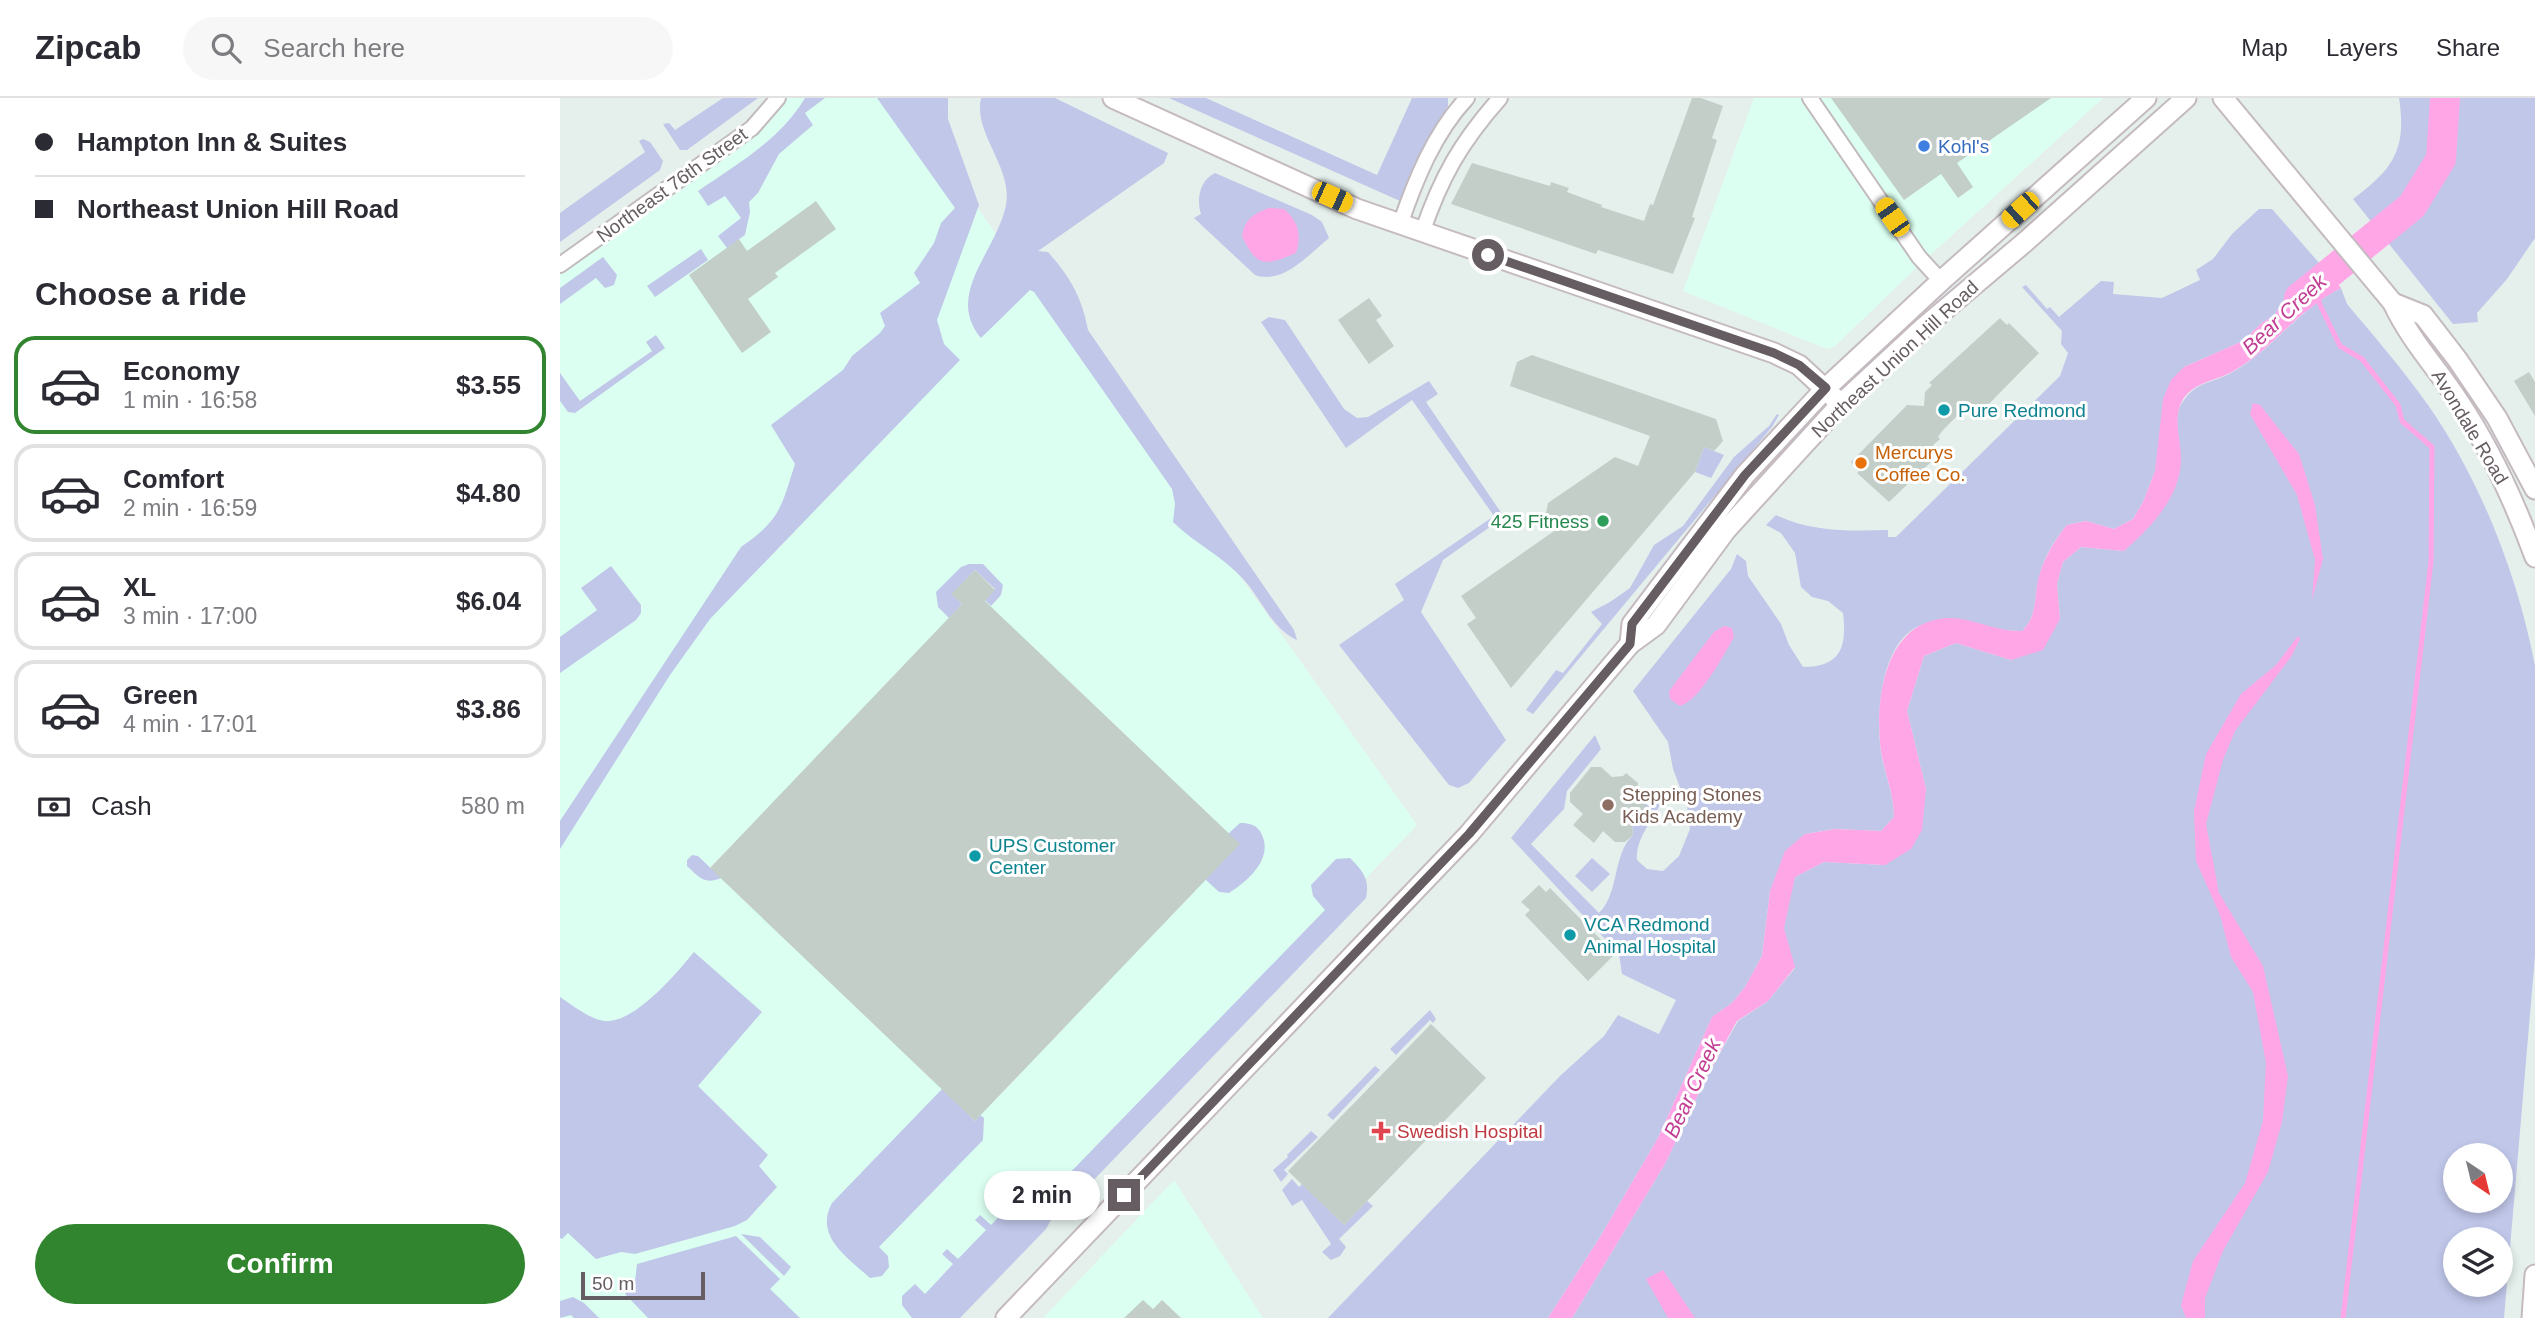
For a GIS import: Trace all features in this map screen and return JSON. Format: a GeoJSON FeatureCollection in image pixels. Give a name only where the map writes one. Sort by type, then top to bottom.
{"type":"FeatureCollection","features":[{"type":"Feature","properties":{"kind":"main road"},"geometry":{"type":"LineString","coordinates":[[1113,98],[1357,209],[1774,353],[1799,365],[1841,404]]}},
{"type":"Feature","properties":{"kind":"main road","name":"Northeast Union Hill Road"},"geometry":{"type":"LineString","coordinates":[[1630,644],[1632,624],[1712,517],[1745,475],[1826,388],[2146,98]]}},
{"type":"Feature","properties":{"kind":"main road","name":"Northeast Union Hill Road"},"geometry":{"type":"LineString","coordinates":[[1006,1318],[1469,834],[1630,644],[1656,625],[1726,530],[1841,404],[1923,328],[2025,242],[2186,98]]}},
{"type":"Feature","properties":{"kind":"main road","name":"Avondale Road"},"geometry":{"type":"LineString","coordinates":[[2223,98],[2393,303],[2405,330],[2434,365],[2483,440],[2517,511],[2535,558]]}},
{"type":"Feature","properties":{"kind":"main road","name":"Avondale Road"},"geometry":{"type":"LineString","coordinates":[[2393,303],[2423,315],[2457,359],[2497,418],[2535,489]]}},
{"type":"Feature","properties":{"kind":"main road"},"geometry":{"type":"LineString","coordinates":[[2532,1318],[2535,1275]]}},
{"type":"Feature","properties":{"kind":"street","name":"Northeast 76th Street"},"geometry":{"type":"LineString","coordinates":[[560,265],[752,128],[778,98]]}},
{"type":"Feature","properties":{"kind":"street"},"geometry":{"type":"LineString","coordinates":[[1400,225],[1417,176],[1466,98]]}},
{"type":"Feature","properties":{"kind":"street"},"geometry":{"type":"LineString","coordinates":[[1422,233],[1439,185],[1455,157],[1479,121],[1500,98]]}},
{"type":"Feature","properties":{"kind":"street"},"geometry":{"type":"LineString","coordinates":[[1810,98],[1919,257],[1941,281]]}},
{"type":"Feature","properties":{"kind":"shaded area"},"geometry":{"type":"Polygon","coordinates":[[[723,98],[758,98],[687,150],[680,150],[663,124],[669,123],[675,130],[723,98]]]}},
{"type":"Feature","properties":{"kind":"shaded area"},"geometry":{"type":"Polygon","coordinates":[[[787,98],[895,98],[969,196],[1417,825],[945,1318],[560,1318],[560,268],[787,98]]]}},
{"type":"Feature","properties":{"kind":"shaded area"},"geometry":{"type":"Polygon","coordinates":[[[805,98],[825,98],[805,113],[813,125],[779,154],[758,193],[749,202],[750,212],[745,235],[727,248],[718,236],[741,218],[725,196],[708,206],[698,191],[770,139],[795,113],[805,98]]]}},
{"type":"Feature","properties":{"kind":"shaded area"},"geometry":{"type":"Polygon","coordinates":[[[877,98],[948,98],[948,119],[979,205],[937,320],[944,344],[960,360],[710,619],[670,675],[560,849],[560,821],[741,547],[764,529],[782,502],[795,464],[771,425],[843,370],[852,356],[880,333],[885,326],[880,313],[920,283],[914,273],[934,243],[941,223],[955,208],[877,98]]]}},
{"type":"Feature","properties":{"kind":"shaded area"},"geometry":{"type":"Polygon","coordinates":[[[981,98],[1055,98],[1168,153],[1164,163],[1038,251],[1048,252],[1069,279],[1079,297],[1088,330],[1294,630],[1297,640],[1281,629],[1236,572],[1173,522],[1175,504],[1172,489],[1034,292],[1030,290],[981,338],[971,322],[968,305],[970,289],[1001,222],[1007,191],[983,125],[981,98]]]}},
{"type":"Feature","properties":{"kind":"shaded area"},"geometry":{"type":"Polygon","coordinates":[[[1169,98],[1206,98],[1377,175],[1412,98],[1448,98],[1448,106],[1425,144],[1400,201],[1169,98]]]}},
{"type":"Feature","properties":{"kind":"shaded area"},"geometry":{"type":"Polygon","coordinates":[[[1754,98],[2103,98],[1917,267],[1835,346],[1827,349],[1683,291],[1754,98]]]}},
{"type":"Feature","properties":{"kind":"shaded area"},"geometry":{"type":"Polygon","coordinates":[[[2399,98],[2535,98],[2535,238],[2507,279],[2477,313],[2478,322],[2453,324],[2353,199],[2378,178],[2394,157],[2401,132],[2399,98]]]}},
{"type":"Feature","properties":{"kind":"shaded area"},"geometry":{"type":"Polygon","coordinates":[[[643,139],[650,142],[663,161],[660,170],[560,242],[560,213],[645,152],[639,141],[643,139]]]}},
{"type":"Feature","properties":{"kind":"shaded area"},"geometry":{"type":"Polygon","coordinates":[[[1215,173],[1312,215],[1322,222],[1329,238],[1295,267],[1285,272],[1265,277],[1255,275],[1194,218],[1201,214],[1199,196],[1203,185],[1215,173]]]}},
{"type":"Feature","properties":{"kind":"shaded area"},"geometry":{"type":"Polygon","coordinates":[[[2259,209],[2272,209],[2320,264],[2307,279],[2294,284],[2274,316],[2263,322],[2243,341],[2184,367],[2160,443],[2155,471],[2133,519],[2114,529],[2086,521],[2067,525],[2045,560],[2031,618],[2022,631],[1939,621],[1912,630],[1900,642],[1886,674],[1879,728],[1881,753],[1894,817],[1881,831],[1835,829],[1805,834],[1770,891],[1762,956],[1745,987],[1732,1003],[1712,1017],[1658,1138],[1600,1237],[1548,1318],[1328,1318],[1560,1076],[1604,1036],[1618,1015],[1659,1034],[1676,1000],[1622,974],[1619,954],[1511,838],[1595,735],[1601,749],[1567,791],[1564,809],[1531,844],[1599,913],[1610,895],[1626,843],[1633,835],[1632,825],[1641,825],[1647,818],[1647,807],[1636,801],[1635,786],[1641,792],[1640,799],[1651,808],[1658,789],[1666,792],[1643,834],[1637,860],[1647,869],[1663,871],[1679,856],[1690,829],[1687,806],[1673,769],[1668,742],[1633,691],[1731,569],[1737,554],[1746,561],[1748,576],[1781,624],[1789,645],[1803,667],[1816,666],[1833,659],[1839,653],[1844,636],[1843,613],[1828,601],[1812,597],[1801,587],[1795,553],[1781,533],[1766,525],[1776,515],[1789,521],[1817,527],[1888,530],[1888,537],[1896,537],[2060,376],[2068,353],[2061,344],[2062,331],[2022,287],[2026,285],[2047,309],[2050,307],[2059,317],[2101,281],[2114,282],[2113,294],[2162,298],[2200,280],[2196,270],[2213,259],[2232,234],[2259,209]]]}},
{"type":"Feature","properties":{"kind":"shaded area"},"geometry":{"type":"Polygon","coordinates":[[[701,249],[708,260],[655,297],[647,286],[701,249]]]}},
{"type":"Feature","properties":{"kind":"shaded area"},"geometry":{"type":"Polygon","coordinates":[[[603,257],[617,275],[614,285],[605,288],[596,278],[560,304],[560,288],[603,257]]]}},
{"type":"Feature","properties":{"kind":"shaded area"},"geometry":{"type":"Polygon","coordinates":[[[2341,288],[2347,304],[2399,366],[2447,434],[2481,497],[2508,564],[2535,666],[2535,956],[2513,1213],[2513,1143],[2443,1143],[2443,1213],[2513,1213],[2512,1227],[2443,1227],[2443,1297],[2506,1297],[2504,1318],[1572,1318],[1665,1164],[1705,1080],[1738,1021],[1768,1001],[1795,968],[1783,928],[1795,877],[1824,862],[1885,865],[1926,789],[1907,711],[1924,656],[1956,643],[2011,660],[2060,619],[2057,584],[2063,562],[2081,547],[2124,551],[2181,461],[2178,416],[2187,396],[2198,387],[2246,364],[2311,307],[2341,288]]]}},
{"type":"Feature","properties":{"kind":"shaded area"},"geometry":{"type":"Polygon","coordinates":[[[1269,317],[1285,320],[1344,409],[1357,418],[1368,417],[1429,381],[1438,394],[1426,402],[1504,517],[1443,560],[1421,612],[1506,740],[1469,783],[1458,788],[1449,785],[1339,645],[1404,600],[1395,584],[1494,516],[1412,400],[1346,448],[1261,322],[1269,317]]]}},
{"type":"Feature","properties":{"kind":"shaded area"},"geometry":{"type":"Polygon","coordinates":[[[656,335],[665,348],[575,413],[568,412],[560,401],[560,373],[580,401],[652,351],[646,342],[656,335]]]}},
{"type":"Feature","properties":{"kind":"shaded area"},"geometry":{"type":"Polygon","coordinates":[[[1777,414],[1779,415],[1772,427],[1533,714],[1526,710],[1556,670],[1563,673],[1602,624],[1591,612],[1630,588],[1654,545],[1683,526],[1734,457],[1769,426],[1777,414]]]}},
{"type":"Feature","properties":{"kind":"shaded area"},"geometry":{"type":"Polygon","coordinates":[[[1704,447],[1724,455],[1711,478],[1695,472],[1704,447]]]}},
{"type":"Feature","properties":{"kind":"shaded area"},"geometry":{"type":"Polygon","coordinates":[[[983,564],[1003,585],[1001,595],[991,606],[985,600],[995,589],[975,570],[952,594],[962,604],[949,618],[938,607],[936,592],[961,567],[983,564]]]}},
{"type":"Feature","properties":{"kind":"shaded area"},"geometry":{"type":"Polygon","coordinates":[[[611,566],[641,605],[641,613],[636,620],[560,673],[560,637],[597,610],[581,588],[611,566]]]}},
{"type":"Feature","properties":{"kind":"shaded area"},"geometry":{"type":"Polygon","coordinates":[[[1240,823],[1250,824],[1258,829],[1265,844],[1264,852],[1251,876],[1229,893],[1219,892],[1206,880],[1229,833],[1240,823]]]}},
{"type":"Feature","properties":{"kind":"shaded area"},"geometry":{"type":"Polygon","coordinates":[[[692,855],[698,856],[721,878],[710,881],[699,876],[687,866],[687,860],[692,855]]]}},
{"type":"Feature","properties":{"kind":"shaded area"},"geometry":{"type":"Polygon","coordinates":[[[1350,858],[1364,876],[1366,898],[1084,1190],[1072,1189],[1062,1181],[1325,910],[1313,896],[1311,885],[1336,859],[1350,858]]]}},
{"type":"Feature","properties":{"kind":"shaded area"},"geometry":{"type":"Polygon","coordinates":[[[1592,858],[1610,874],[1592,892],[1575,876],[1592,858]]]}},
{"type":"Feature","properties":{"kind":"shaded area"},"geometry":{"type":"Polygon","coordinates":[[[694,952],[762,1012],[698,1086],[768,1155],[759,1166],[777,1187],[747,1220],[735,1226],[635,1254],[621,1252],[596,1259],[568,1233],[560,1238],[560,997],[593,1018],[616,1020],[628,1015],[654,996],[694,952]]]}},
{"type":"Feature","properties":{"kind":"shaded area"},"geometry":{"type":"Polygon","coordinates":[[[1430,1010],[1436,1019],[1433,1023],[1430,1020],[1396,1055],[1390,1049],[1430,1010]]]}},
{"type":"Feature","properties":{"kind":"shaded area"},"geometry":{"type":"Polygon","coordinates":[[[1375,1066],[1380,1070],[1333,1120],[1327,1115],[1375,1066]]]}},
{"type":"Feature","properties":{"kind":"shaded area"},"geometry":{"type":"Polygon","coordinates":[[[942,1089],[975,1121],[980,1115],[984,1118],[983,1140],[879,1247],[888,1256],[889,1267],[882,1276],[870,1278],[843,1254],[830,1236],[827,1226],[832,1203],[942,1089]]]}},
{"type":"Feature","properties":{"kind":"shaded area"},"geometry":{"type":"Polygon","coordinates":[[[1311,1131],[1318,1137],[1284,1170],[1288,1174],[1281,1182],[1273,1170],[1311,1131]]]}},
{"type":"Feature","properties":{"kind":"shaded area"},"geometry":{"type":"Polygon","coordinates":[[[1016,1179],[1042,1201],[1052,1218],[1046,1229],[960,1318],[912,1318],[902,1305],[902,1296],[915,1284],[925,1294],[953,1264],[942,1254],[947,1249],[958,1259],[986,1230],[975,1220],[980,1215],[991,1225],[1019,1196],[1010,1187],[1016,1179]]]}},
{"type":"Feature","properties":{"kind":"shaded area"},"geometry":{"type":"Polygon","coordinates":[[[1292,1179],[1299,1187],[1302,1184],[1344,1225],[1367,1201],[1373,1206],[1339,1239],[1346,1247],[1340,1256],[1331,1260],[1322,1252],[1331,1244],[1302,1200],[1292,1206],[1282,1190],[1292,1179]]]}},
{"type":"Feature","properties":{"kind":"shaded area"},"geometry":{"type":"Polygon","coordinates":[[[1174,1180],[1263,1318],[1043,1318],[1174,1180]]]}},
{"type":"Feature","properties":{"kind":"shaded area"},"geometry":{"type":"Polygon","coordinates":[[[741,1234],[760,1237],[791,1267],[784,1276],[741,1234]]]}},
{"type":"Feature","properties":{"kind":"shaded area"},"geometry":{"type":"Polygon","coordinates":[[[736,1236],[780,1279],[770,1289],[800,1318],[648,1318],[625,1294],[635,1281],[637,1264],[736,1236]]]}},
{"type":"Feature","properties":{"kind":"shaded area"},"geometry":{"type":"Polygon","coordinates":[[[573,1297],[584,1303],[599,1318],[574,1318],[571,1315],[560,1318],[560,1301],[573,1297]]]}},
{"type":"Feature","properties":{"kind":"water"},"geometry":{"type":"Polygon","coordinates":[[[1269,208],[1284,209],[1289,214],[1296,223],[1299,240],[1296,253],[1269,262],[1252,254],[1242,236],[1245,225],[1251,218],[1269,208]]]}},
{"type":"Feature","properties":{"kind":"water"},"geometry":{"type":"Polygon","coordinates":[[[2320,264],[2341,288],[2312,307],[2247,363],[2202,384],[2184,398],[2178,419],[2180,473],[2170,499],[2153,522],[2124,551],[2081,547],[2063,562],[2057,584],[2060,619],[2043,650],[2011,660],[1956,643],[1924,656],[1907,711],[1926,789],[1922,830],[1911,849],[1885,865],[1824,862],[1795,877],[1784,928],[1795,967],[1768,1001],[1737,1021],[1665,1164],[1572,1318],[1548,1318],[1600,1237],[1658,1138],[1712,1017],[1732,1003],[1745,987],[1762,956],[1770,891],[1785,851],[1805,834],[1835,829],[1881,831],[1894,817],[1881,752],[1879,724],[1883,683],[1898,646],[1911,632],[1928,622],[1949,618],[2022,631],[2031,618],[2045,560],[2067,525],[2086,521],[2114,529],[2133,519],[2155,471],[2163,399],[2171,380],[2184,367],[2243,341],[2263,322],[2274,316],[2294,284],[2307,279],[2320,264]]]}},
{"type":"Feature","properties":{"kind":"water"},"geometry":{"type":"Polygon","coordinates":[[[2253,403],[2260,405],[2299,454],[2315,505],[2323,559],[2312,600],[2315,560],[2297,495],[2250,414],[2253,403]]]}},
{"type":"Feature","properties":{"kind":"water"},"geometry":{"type":"Polygon","coordinates":[[[1724,626],[1732,628],[1734,637],[1703,687],[1680,706],[1670,699],[1669,691],[1714,632],[1724,626]]]}},
{"type":"Feature","properties":{"kind":"water"},"geometry":{"type":"Polygon","coordinates":[[[2298,636],[2300,639],[2291,657],[2235,731],[2223,760],[2206,824],[2219,893],[2263,966],[2288,1076],[2282,1122],[2268,1172],[2223,1251],[2205,1298],[2205,1318],[2186,1318],[2181,1305],[2193,1261],[2245,1183],[2263,1121],[2266,1063],[2253,992],[2231,957],[2220,915],[2196,861],[2194,811],[2206,754],[2241,694],[2276,665],[2298,636]]]}},
{"type":"Feature","properties":{"kind":"water"},"geometry":{"type":"Polygon","coordinates":[[[1663,1270],[1695,1318],[1668,1318],[1646,1279],[1663,1270]]]}},
{"type":"Feature","properties":{"kind":"building"},"geometry":{"type":"Polygon","coordinates":[[[1692,98],[1701,98],[1723,106],[1712,138],[1717,140],[1692,217],[1695,218],[1673,274],[1598,250],[1596,254],[1451,204],[1472,163],[1550,186],[1551,182],[1569,188],[1567,192],[1602,205],[1601,207],[1644,221],[1650,204],[1653,205],[1692,98]]]}},
{"type":"Feature","properties":{"kind":"building","name":"Kohl's"},"geometry":{"type":"Polygon","coordinates":[[[1831,98],[2051,98],[1957,163],[1973,187],[1958,198],[1941,174],[1904,200],[1831,98]]]}},
{"type":"Feature","properties":{"kind":"building"},"geometry":{"type":"Polygon","coordinates":[[[816,201],[836,229],[775,273],[778,277],[748,299],[771,332],[742,353],[689,275],[739,239],[747,251],[816,201]]]}},
{"type":"Feature","properties":{"kind":"building"},"geometry":{"type":"Polygon","coordinates":[[[1369,298],[1382,316],[1376,320],[1394,346],[1369,364],[1338,320],[1369,298]]]}},
{"type":"Feature","properties":{"kind":"building","name":"Pure Redmond"},"geometry":{"type":"Polygon","coordinates":[[[2000,318],[2007,325],[2009,323],[2039,353],[1981,412],[1974,405],[1968,411],[1965,408],[1943,430],[1938,437],[1940,439],[1933,445],[1937,449],[1932,455],[1935,458],[1889,502],[1857,473],[1859,471],[1851,462],[1907,405],[1924,406],[1925,392],[1932,385],[1929,383],[2000,318]]]}},
{"type":"Feature","properties":{"kind":"building","name":"425 Fitness"},"geometry":{"type":"Polygon","coordinates":[[[1532,355],[1716,419],[1723,441],[1714,451],[1704,447],[1695,472],[1511,688],[1467,624],[1476,618],[1461,596],[1557,529],[1546,513],[1548,503],[1615,457],[1638,466],[1650,436],[1510,386],[1517,362],[1532,355]]]}},
{"type":"Feature","properties":{"kind":"building"},"geometry":{"type":"Polygon","coordinates":[[[2529,372],[2535,382],[2535,416],[2514,381],[2529,372]]]}},
{"type":"Feature","properties":{"kind":"building","name":"UPS Customer Center"},"geometry":{"type":"Polygon","coordinates":[[[975,570],[995,590],[985,601],[1240,844],[975,1121],[710,868],[962,604],[951,594],[975,570]]]}},
{"type":"Feature","properties":{"kind":"building","name":"Stepping Stones Kids Academy"},"geometry":{"type":"Polygon","coordinates":[[[1591,767],[1601,767],[1612,777],[1626,773],[1638,783],[1636,797],[1647,807],[1647,818],[1641,825],[1632,825],[1633,835],[1625,842],[1615,842],[1603,831],[1594,843],[1573,825],[1583,814],[1570,802],[1570,793],[1591,767]]]}},
{"type":"Feature","properties":{"kind":"building","name":"VCA Redmond Animal Hospital"},"geometry":{"type":"Polygon","coordinates":[[[1539,885],[1546,892],[1550,888],[1615,954],[1588,981],[1525,915],[1530,910],[1521,902],[1539,885]]]}},
{"type":"Feature","properties":{"kind":"building","name":"Swedish Hospital"},"geometry":{"type":"Polygon","coordinates":[[[1431,1024],[1486,1078],[1344,1225],[1288,1171],[1431,1024]]]}},
{"type":"Feature","properties":{"kind":"building"},"geometry":{"type":"Polygon","coordinates":[[[1143,1300],[1153,1309],[1162,1300],[1181,1318],[1124,1318],[1143,1300]]]}},
{"type":"Feature","properties":{"kind":"waterway","name":"Bear Creek"},"geometry":{"type":"LineString","coordinates":[[2299,298],[2412,206],[2441,159],[2445,98]]}},
{"type":"Feature","properties":{"kind":"waterway"},"geometry":{"type":"LineString","coordinates":[[2317,292],[2320,305],[2340,346],[2362,359],[2398,405],[2402,421],[2432,447],[2431,561],[2343,1318]]}},
{"type":"Feature","properties":{"kind":"place","name":"Kohl's"},"geometry":{"type":"Point","coordinates":[1924,146]}},
{"type":"Feature","properties":{"kind":"place","name":"Pure Redmond"},"geometry":{"type":"Point","coordinates":[1944,410]}},
{"type":"Feature","properties":{"kind":"place","name":"Mercurys Coffee Co."},"geometry":{"type":"Point","coordinates":[1861,463]}},
{"type":"Feature","properties":{"kind":"place","name":"425 Fitness"},"geometry":{"type":"Point","coordinates":[1603,521]}},
{"type":"Feature","properties":{"kind":"place","name":"Stepping Stones Kids Academy"},"geometry":{"type":"Point","coordinates":[1608,805]}},
{"type":"Feature","properties":{"kind":"place","name":"UPS Customer Center"},"geometry":{"type":"Point","coordinates":[975,856]}},
{"type":"Feature","properties":{"kind":"place","name":"VCA Redmond Animal Hospital"},"geometry":{"type":"Point","coordinates":[1570,935]}},
{"type":"Feature","properties":{"kind":"place","name":"Swedish Hospital"},"geometry":{"type":"Point","coordinates":[1381,1131]}},
{"type":"Feature","properties":{"kind":"route"},"geometry":{"type":"LineString","coordinates":[[1124,1195],[1469,834],[1584,695],[1630,644],[1632,624],[1745,475],[1826,388],[1799,365],[1774,353],[1488,255]]}}]}
